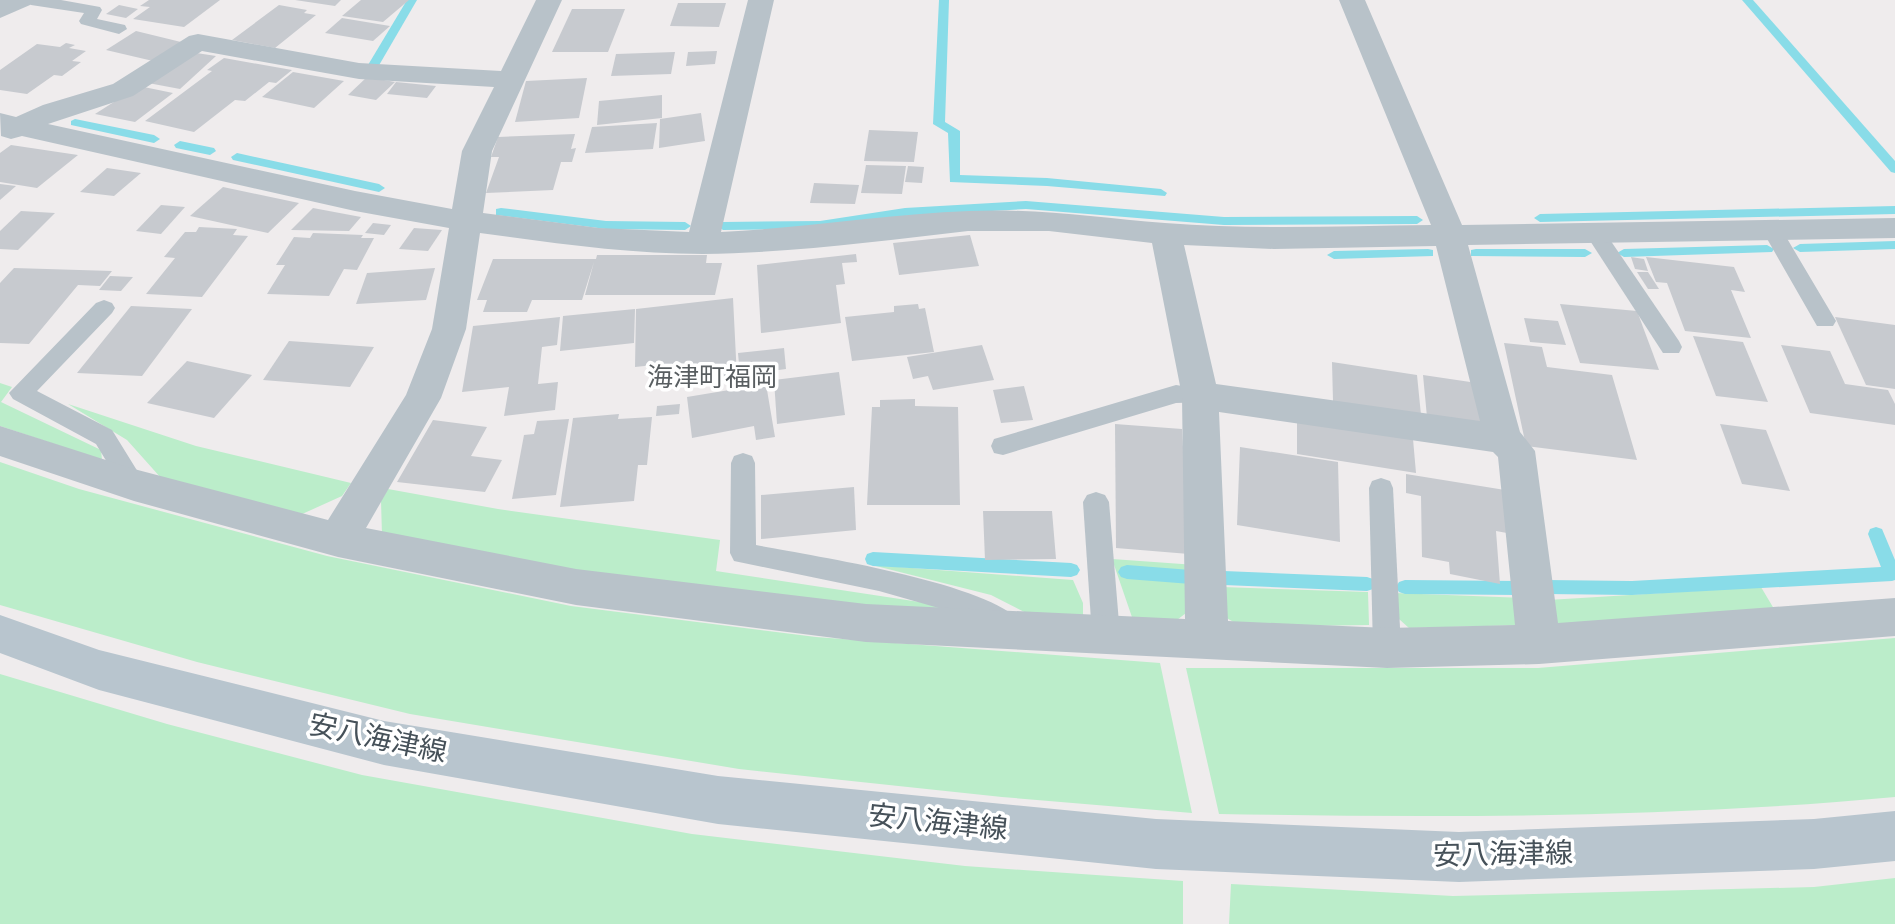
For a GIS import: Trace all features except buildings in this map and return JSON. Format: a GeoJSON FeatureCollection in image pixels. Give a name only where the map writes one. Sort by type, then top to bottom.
{"type":"FeatureCollection","features":[{"type":"Feature","properties":{"kind":"main road","name":"安八海津線"},"geometry":{"type":"LineString","coordinates":[[0,634],[99,670],[384,743],[718,800],[1156,844],[1459,858],[1814,844],[1895,836]]}},
{"type":"Feature","properties":{"kind":"street"},"geometry":{"type":"LineString","coordinates":[[0,10],[21,0]]}},
{"type":"Feature","properties":{"kind":"street"},"geometry":{"type":"LineString","coordinates":[[338,540],[423,398],[449,329],[477,151],[549,0]]}},
{"type":"Feature","properties":{"kind":"street"},"geometry":{"type":"LineString","coordinates":[[702,243],[761,0]]}},
{"type":"Feature","properties":{"kind":"street"},"geometry":{"type":"LineString","coordinates":[[1352,0],[1451,236],[1503,439],[1516,451],[1539,644]]}},
{"type":"Feature","properties":{"kind":"street"},"geometry":{"type":"LineString","coordinates":[[5,129],[123,90],[198,43],[359,71],[510,80]]}},
{"type":"Feature","properties":{"kind":"street"},"geometry":{"type":"LineString","coordinates":[[5,129],[355,201],[464,221],[599,239],[702,243],[796,239],[968,221],[1049,221],[1166,234],[1274,238],[1895,228]]}},
{"type":"Feature","properties":{"kind":"street"},"geometry":{"type":"LineString","coordinates":[[1166,234],[1200,396],[1208,582],[1206,640]]}},
{"type":"Feature","properties":{"kind":"street"},"geometry":{"type":"LineString","coordinates":[[1200,396],[1503,439]]}},
{"type":"Feature","properties":{"kind":"street"},"geometry":{"type":"LineString","coordinates":[[0,441],[134,485],[338,540],[576,587],[866,623],[1387,648],[1539,644],[1895,617]]}},
{"type":"Feature","properties":{"kind":"lane"},"geometry":{"type":"LineString","coordinates":[[31,0],[94,10],[87,21],[119,29]]}},
{"type":"Feature","properties":{"kind":"lane"},"geometry":{"type":"LineString","coordinates":[[1772,230],[1825,321]]}},
{"type":"Feature","properties":{"kind":"lane"},"geometry":{"type":"LineString","coordinates":[[1595,233],[1671,347]]}},
{"type":"Feature","properties":{"kind":"lane"},"geometry":{"type":"LineString","coordinates":[[104,307],[21,393],[104,438],[134,485]]}},
{"type":"Feature","properties":{"kind":"lane"},"geometry":{"type":"LineString","coordinates":[[1003,446],[1176,394],[1200,396]]}},
{"type":"Feature","properties":{"kind":"lane"},"geometry":{"type":"LineString","coordinates":[[743,463],[743,553],[879,580],[982,608],[1013,630]]}},
{"type":"Feature","properties":{"kind":"lane"},"geometry":{"type":"LineString","coordinates":[[1381,488],[1387,648]]}},
{"type":"Feature","properties":{"kind":"lane"},"geometry":{"type":"LineString","coordinates":[[1096,502],[1106,635]]}},
{"type":"Feature","properties":{"kind":"green space"},"geometry":{"type":"Polygon","coordinates":[[[0,383],[12,387],[1,402],[101,450],[102,460],[0,426],[0,383]]]}},
{"type":"Feature","properties":{"kind":"green space"},"geometry":{"type":"Polygon","coordinates":[[[68,404],[196,446],[351,483],[342,496],[300,515],[161,478],[127,440],[68,404]]]}},
{"type":"Feature","properties":{"kind":"green space"},"geometry":{"type":"Polygon","coordinates":[[[0,462],[79,489],[327,556],[571,606],[816,637],[1160,663],[1192,813],[1002,797],[739,769],[410,714],[197,662],[0,605],[0,462]]]}},
{"type":"Feature","properties":{"kind":"green space"},"geometry":{"type":"Polygon","coordinates":[[[388,489],[498,509],[720,540],[716,571],[946,606],[944,615],[732,591],[522,561],[382,535],[381,501],[388,489]]]}},
{"type":"Feature","properties":{"kind":"green space"},"geometry":{"type":"Polygon","coordinates":[[[1112,559],[1196,565],[1186,613],[1173,623],[1133,620],[1112,559]]]}},
{"type":"Feature","properties":{"kind":"green space"},"geometry":{"type":"Polygon","coordinates":[[[872,565],[1073,580],[1083,603],[1083,616],[1034,617],[991,595],[872,565]]]}},
{"type":"Feature","properties":{"kind":"green space"},"geometry":{"type":"Polygon","coordinates":[[[1222,587],[1368,592],[1369,625],[1242,627],[1220,614],[1222,587]]]}},
{"type":"Feature","properties":{"kind":"green space"},"geometry":{"type":"Polygon","coordinates":[[[1761,587],[1777,614],[1554,627],[1548,600],[1761,587]]]}},
{"type":"Feature","properties":{"kind":"green space"},"geometry":{"type":"Polygon","coordinates":[[[1395,593],[1525,598],[1525,625],[1409,628],[1399,619],[1395,593]]]}},
{"type":"Feature","properties":{"kind":"green space"},"geometry":{"type":"Polygon","coordinates":[[[1895,638],[1895,797],[1642,813],[1473,816],[1219,814],[1186,668],[1538,668],[1895,638]]]}},
{"type":"Feature","properties":{"kind":"green space"},"geometry":{"type":"Polygon","coordinates":[[[0,674],[167,724],[362,775],[692,834],[965,866],[1183,881],[1183,924],[0,924],[0,674]]]}},
{"type":"Feature","properties":{"kind":"green space"},"geometry":{"type":"Polygon","coordinates":[[[1895,878],[1895,924],[1229,924],[1231,884],[1453,896],[1814,887],[1895,878]]]}},
{"type":"Feature","properties":{"kind":"waterway"},"geometry":{"type":"LineString","coordinates":[[374,65],[412,0]]}},
{"type":"Feature","properties":{"kind":"waterway"},"geometry":{"type":"LineString","coordinates":[[944,0],[939,124],[954,131],[954,179],[1047,182],[1161,193]]}},
{"type":"Feature","properties":{"kind":"waterway"},"geometry":{"type":"LineString","coordinates":[[1747,0],[1895,169]]}},
{"type":"Feature","properties":{"kind":"waterway"},"geometry":{"type":"LineString","coordinates":[[75,123],[154,139]]}},
{"type":"Feature","properties":{"kind":"waterway"},"geometry":{"type":"LineString","coordinates":[[180,145],[210,151]]}},
{"type":"Feature","properties":{"kind":"waterway"},"geometry":{"type":"LineString","coordinates":[[237,157],[379,188]]}},
{"type":"Feature","properties":{"kind":"waterway"},"geometry":{"type":"LineString","coordinates":[[723,226],[820,225],[905,212],[1026,205],[1224,221],[1417,220]]}},
{"type":"Feature","properties":{"kind":"waterway"},"geometry":{"type":"LineString","coordinates":[[1540,218],[1895,210]]}},
{"type":"Feature","properties":{"kind":"waterway"},"geometry":{"type":"LineString","coordinates":[[501,212],[606,225],[685,226]]}},
{"type":"Feature","properties":{"kind":"waterway"},"geometry":{"type":"LineString","coordinates":[[1800,248],[1895,245]]}},
{"type":"Feature","properties":{"kind":"waterway"},"geometry":{"type":"LineString","coordinates":[[1624,253],[1767,249]]}},
{"type":"Feature","properties":{"kind":"waterway"},"geometry":{"type":"LineString","coordinates":[[1334,255],[1428,253]]}},
{"type":"Feature","properties":{"kind":"waterway"},"geometry":{"type":"LineString","coordinates":[[1476,253],[1585,253]]}},
{"type":"Feature","properties":{"kind":"waterway"},"geometry":{"type":"LineString","coordinates":[[1546,587],[1632,588],[1892,574],[1876,534]]}},
{"type":"Feature","properties":{"kind":"waterway"},"geometry":{"type":"LineString","coordinates":[[873,559],[1071,570]]}},
{"type":"Feature","properties":{"kind":"waterway"},"geometry":{"type":"LineString","coordinates":[[1127,572],[1191,577]]}},
{"type":"Feature","properties":{"kind":"waterway"},"geometry":{"type":"LineString","coordinates":[[1224,578],[1367,584]]}},
{"type":"Feature","properties":{"kind":"waterway"},"geometry":{"type":"LineString","coordinates":[[1405,587],[1519,588]]}},
{"type":"Feature","properties":{"kind":"district","name":"海津町福岡"},"geometry":{"type":"Point","coordinates":[712,377]}}]}
